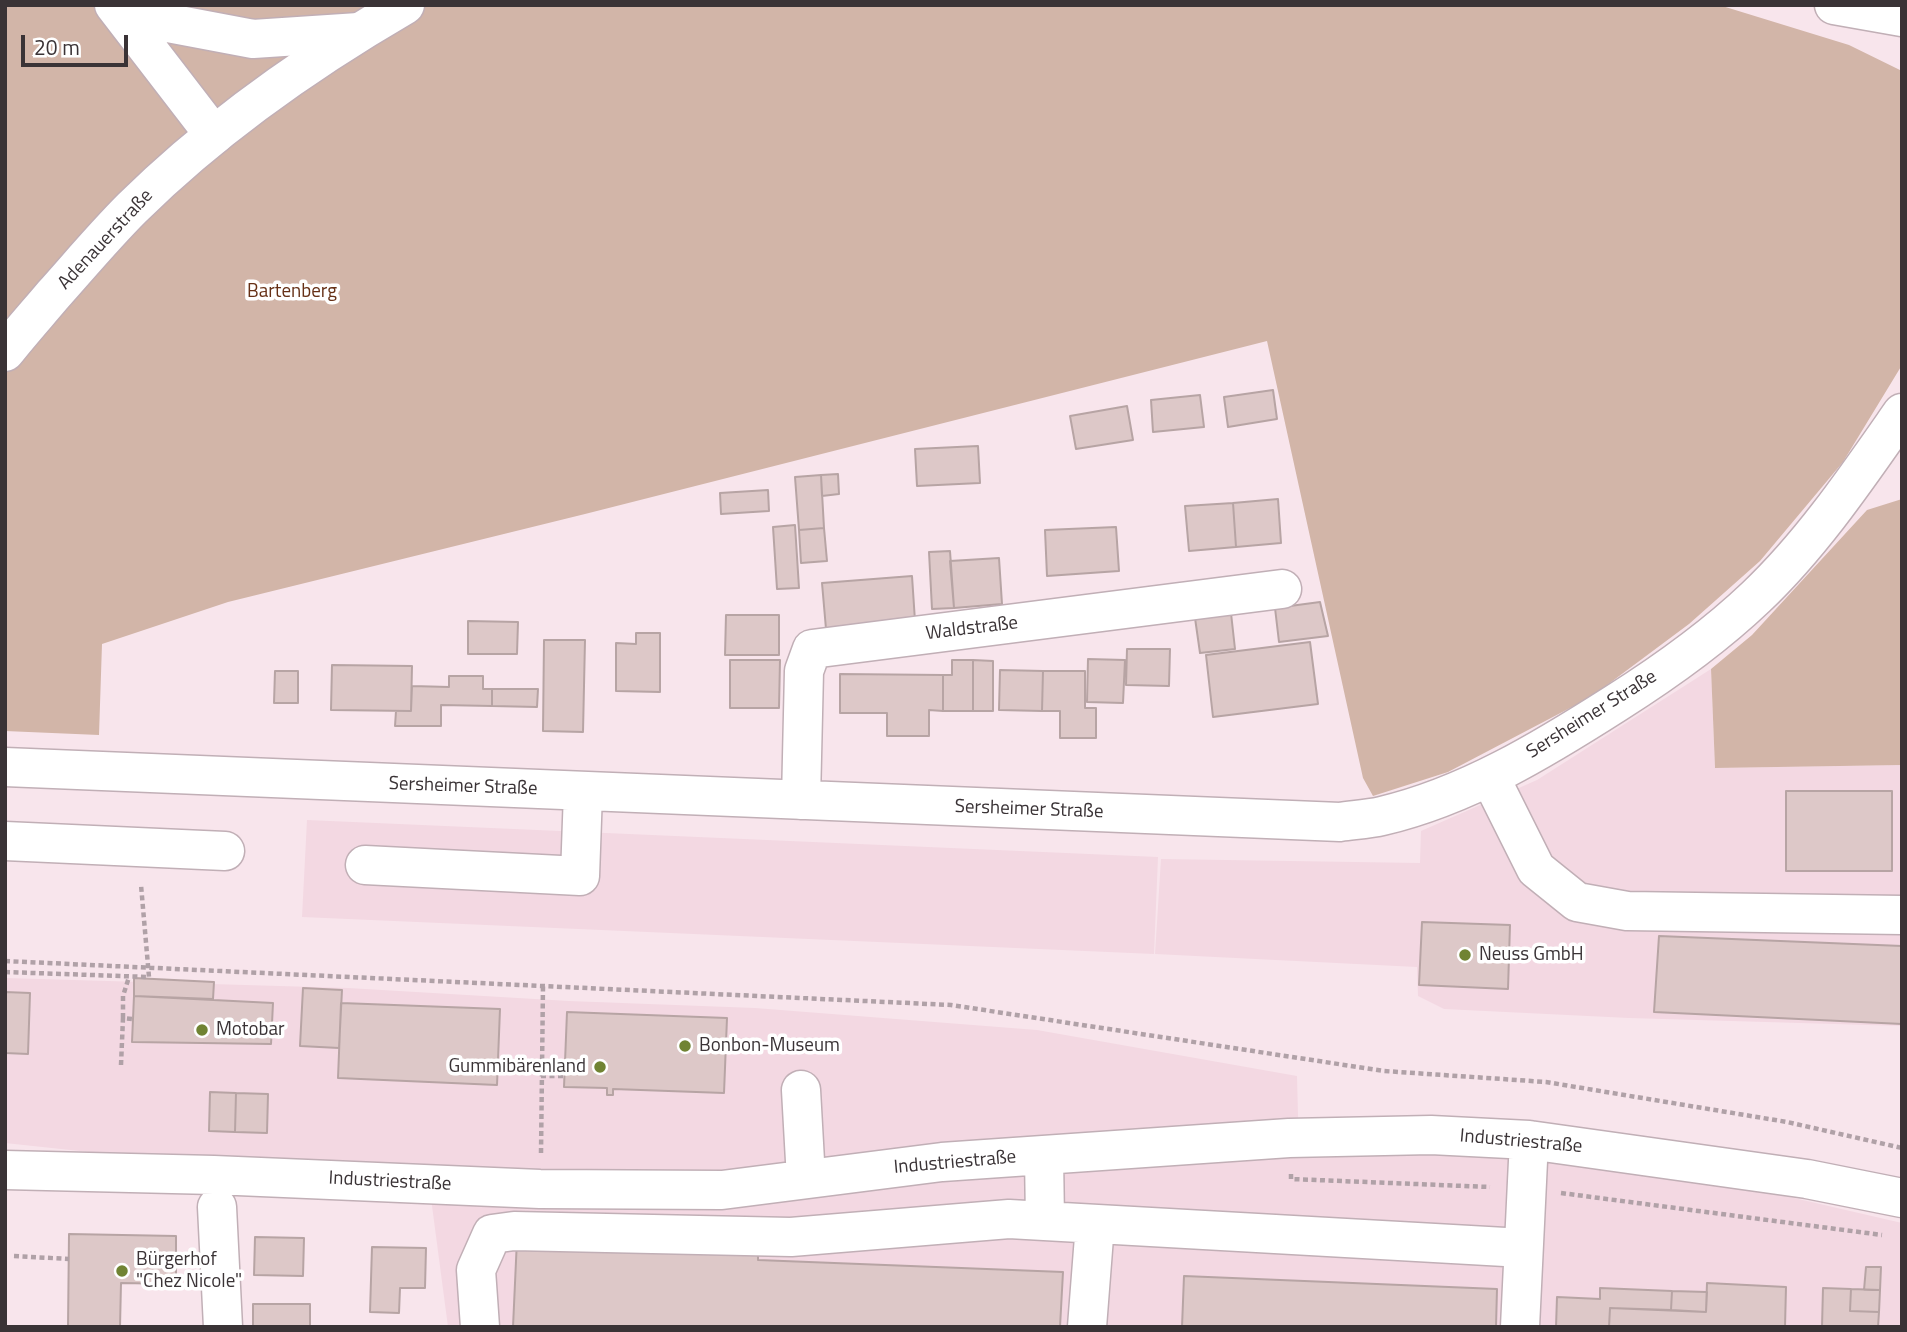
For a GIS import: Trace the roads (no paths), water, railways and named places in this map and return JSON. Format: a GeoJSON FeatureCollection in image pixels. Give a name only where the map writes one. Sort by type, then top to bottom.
{"type":"FeatureCollection","features":[{"type":"Feature","properties":{"kind":"street"},"geometry":{"type":"LineString","coordinates":[[117,5],[163,23],[253,39],[359,32]]}},
{"type":"Feature","properties":{"kind":"street"},"geometry":{"type":"LineString","coordinates":[[117,5],[214,135]]}},
{"type":"Feature","properties":{"kind":"street","name":"Adenauerstraße"},"geometry":{"type":"LineString","coordinates":[[5,352],[116,225],[214,135],[285,80],[405,5]]}},
{"type":"Feature","properties":{"kind":"street"},"geometry":{"type":"LineString","coordinates":[[1834,5],[1894,22]]}},
{"type":"Feature","properties":{"kind":"street","name":"Sersheimer Straße"},"geometry":{"type":"LineString","coordinates":[[5,767],[1340,822],[1382,816],[1443,797],[1490,777],[1584,723],[1648,682],[1708,638],[1756,596],[1856,480],[1902,414]]}},
{"type":"Feature","properties":{"kind":"street","name":"Waldstraße"},"geometry":{"type":"LineString","coordinates":[[801,800],[804,671],[812,649],[1282,589]]}},
{"type":"Feature","properties":{"kind":"street"},"geometry":{"type":"LineString","coordinates":[[1490,777],[1536,869],[1577,902],[1627,911],[1902,915]]}},
{"type":"Feature","properties":{"kind":"street"},"geometry":{"type":"LineString","coordinates":[[365,865],[580,876],[583,792]]}},
{"type":"Feature","properties":{"kind":"street"},"geometry":{"type":"LineString","coordinates":[[5,841],[225,852]]}},
{"type":"Feature","properties":{"kind":"street"},"geometry":{"type":"LineString","coordinates":[[801,1090],[806,1179]]}},
{"type":"Feature","properties":{"kind":"street","name":"Industriestraße"},"geometry":{"type":"LineString","coordinates":[[5,1170],[253,1176],[540,1189],[722,1190],[942,1162],[1290,1138],[1431,1135],[1528,1140],[1807,1179],[1902,1198]]}},
{"type":"Feature","properties":{"kind":"street"},"geometry":{"type":"LineString","coordinates":[[1520,1327],[1528,1140]]}},
{"type":"Feature","properties":{"kind":"street"},"geometry":{"type":"LineString","coordinates":[[1044,1156],[1045,1221]]}},
{"type":"Feature","properties":{"kind":"street"},"geometry":{"type":"LineString","coordinates":[[217,1207],[223,1327]]}},
{"type":"Feature","properties":{"kind":"street"},"geometry":{"type":"LineString","coordinates":[[480,1327],[476,1270],[492,1234],[514,1231],[792,1237],[1009,1219],[1523,1248]]}},
{"type":"Feature","properties":{"kind":"street"},"geometry":{"type":"LineString","coordinates":[[1087,1327],[1095,1224]]}},
{"type":"Feature","properties":{"kind":"place","name":"Neuss GmbH"},"geometry":{"type":"Point","coordinates":[1465,955]}},
{"type":"Feature","properties":{"kind":"place","name":"Motobar"},"geometry":{"type":"Point","coordinates":[202,1030]}},
{"type":"Feature","properties":{"kind":"place","name":"Bonbon-Museum"},"geometry":{"type":"Point","coordinates":[685,1046]}},
{"type":"Feature","properties":{"kind":"place","name":"Gummibärenland"},"geometry":{"type":"Point","coordinates":[600,1067]}},
{"type":"Feature","properties":{"kind":"place","name":"Bürgerhof \"Chez Nicole\""},"geometry":{"type":"Point","coordinates":[122,1271]}},
{"type":"Feature","properties":{"kind":"park label","name":"Bartenberg"},"geometry":{"type":"Point","coordinates":[292,292]}}]}
